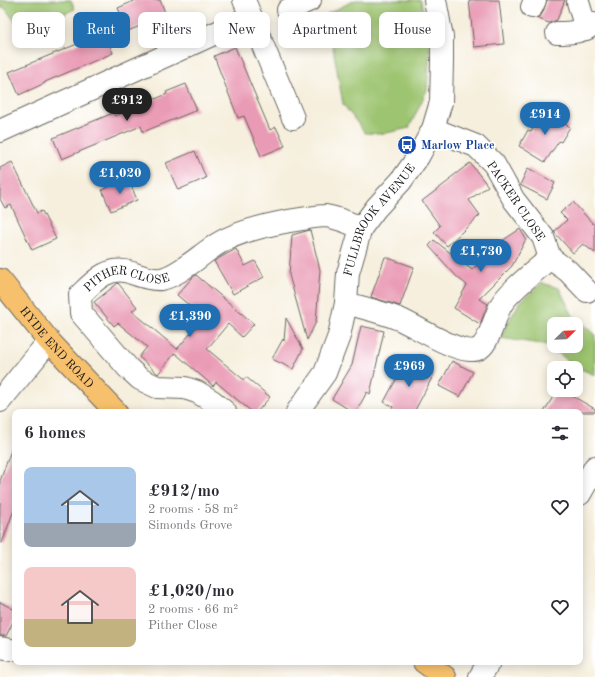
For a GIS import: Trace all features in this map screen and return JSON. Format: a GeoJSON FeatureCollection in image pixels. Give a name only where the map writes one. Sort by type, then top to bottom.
{"type":"FeatureCollection","features":[{"type":"Feature","properties":{"kind":"main road","name":"HYDE END ROAD"},"geometry":{"type":"LineString","coordinates":[[0,280],[49,342],[113,409]]}},
{"type":"Feature","properties":{"kind":"main road"},"geometry":{"type":"LineString","coordinates":[[428,665],[445,677]]}},
{"type":"Feature","properties":{"kind":"street"},"geometry":{"type":"LineString","coordinates":[[288,10],[310,0]]}},
{"type":"Feature","properties":{"kind":"street","name":"FULLBROOK AVENUE"},"geometry":{"type":"LineString","coordinates":[[299,409],[325,373],[339,336],[346,302],[348,273],[361,228],[376,208],[410,169],[433,130],[441,102],[442,62],[442,37],[435,0]]}},
{"type":"Feature","properties":{"kind":"street"},"geometry":{"type":"LineString","coordinates":[[557,33],[573,33],[590,27],[578,2]]}},
{"type":"Feature","properties":{"kind":"street"},"geometry":{"type":"LineString","coordinates":[[0,131],[247,9],[293,118]]}},
{"type":"Feature","properties":{"kind":"street","name":"PACKER CLOSE"},"geometry":{"type":"LineString","coordinates":[[433,130],[476,146],[494,164],[514,200],[543,237],[550,258]]}},
{"type":"Feature","properties":{"kind":"street","name":"PITHER CLOSE"},"geometry":{"type":"LineString","coordinates":[[221,409],[197,392],[185,388],[157,387],[140,379],[128,368],[81,313],[80,295],[94,281],[108,272],[126,271],[146,278],[162,279],[182,270],[214,246],[233,236],[255,229],[295,220],[325,216],[347,222],[361,228]]}},
{"type":"Feature","properties":{"kind":"street"},"geometry":{"type":"LineString","coordinates":[[346,302],[399,319],[455,347],[470,350],[480,348],[486,340],[501,305],[516,288],[550,258],[568,271],[587,291]]}},
{"type":"Feature","properties":{"kind":"street"},"geometry":{"type":"LineString","coordinates":[[0,401],[49,342]]}},
{"type":"Feature","properties":{"kind":"street"},"geometry":{"type":"LineString","coordinates":[[583,489],[595,467]]}},
{"type":"Feature","properties":{"kind":"street"},"geometry":{"type":"LineString","coordinates":[[480,677],[486,665]]}},
{"type":"Feature","properties":{"kind":"green space"},"geometry":{"type":"Polygon","coordinates":[[[0,0],[71,0],[75,9],[65,13],[65,12],[12,12],[12,18],[4,7],[0,8],[0,0]]]}},
{"type":"Feature","properties":{"kind":"green space"},"geometry":{"type":"Polygon","coordinates":[[[355,0],[421,0],[423,12],[379,12],[379,48],[430,48],[427,90],[409,128],[382,134],[365,133],[343,104],[333,48],[371,48],[371,12],[331,12],[355,0]]]}},
{"type":"Feature","properties":{"kind":"green space"},"geometry":{"type":"Polygon","coordinates":[[[542,283],[559,288],[574,317],[547,317],[547,345],[500,338],[519,303],[542,283]]]}},
{"type":"Feature","properties":{"kind":"green space"},"geometry":{"type":"Polygon","coordinates":[[[583,324],[595,334],[595,375],[583,370],[583,361],[568,361],[558,353],[583,353],[583,324]]]}},
{"type":"Feature","properties":{"kind":"building"},"geometry":{"type":"Polygon","coordinates":[[[136,0],[160,0],[165,12],[138,12],[138,27],[130,30],[130,12],[120,12],[118,8],[136,0]]]}},
{"type":"Feature","properties":{"kind":"building"},"geometry":{"type":"Polygon","coordinates":[[[469,0],[499,0],[504,44],[474,47],[469,0]]]}},
{"type":"Feature","properties":{"kind":"building"},"geometry":{"type":"Polygon","coordinates":[[[547,0],[565,0],[557,20],[549,23],[536,18],[540,17],[547,0]]]}},
{"type":"Feature","properties":{"kind":"building"},"geometry":{"type":"Polygon","coordinates":[[[73,46],[73,48],[111,48],[113,53],[45,82],[19,95],[9,72],[73,46]]]}},
{"type":"Feature","properties":{"kind":"building"},"geometry":{"type":"Polygon","coordinates":[[[235,48],[270,130],[276,127],[285,146],[261,156],[244,116],[238,118],[214,56],[235,48]]]}},
{"type":"Feature","properties":{"kind":"building"},"geometry":{"type":"Polygon","coordinates":[[[186,84],[197,110],[143,132],[141,126],[62,159],[53,138],[113,113],[115,116],[167,94],[166,92],[186,84]]]}},
{"type":"Feature","properties":{"kind":"building"},"geometry":{"type":"Polygon","coordinates":[[[544,110],[570,127],[561,142],[559,141],[545,162],[519,146],[528,130],[531,132],[544,110]]]}},
{"type":"Feature","properties":{"kind":"building"},"geometry":{"type":"Polygon","coordinates":[[[195,151],[206,178],[178,190],[166,163],[195,151]]]}},
{"type":"Feature","properties":{"kind":"building"},"geometry":{"type":"Polygon","coordinates":[[[12,162],[37,213],[42,211],[56,239],[32,250],[11,205],[5,208],[0,199],[0,168],[12,162]]]}},
{"type":"Feature","properties":{"kind":"building"},"geometry":{"type":"Polygon","coordinates":[[[470,163],[488,186],[469,200],[480,215],[447,246],[434,232],[440,226],[422,201],[470,163]]]}},
{"type":"Feature","properties":{"kind":"building"},"geometry":{"type":"Polygon","coordinates":[[[528,168],[555,183],[547,199],[520,185],[528,168]]]}},
{"type":"Feature","properties":{"kind":"building"},"geometry":{"type":"Polygon","coordinates":[[[128,178],[137,200],[111,211],[102,190],[128,178]]]}},
{"type":"Feature","properties":{"kind":"building"},"geometry":{"type":"Polygon","coordinates":[[[573,202],[595,226],[595,253],[583,244],[573,253],[554,232],[567,220],[560,213],[573,202]]]}},
{"type":"Feature","properties":{"kind":"building"},"geometry":{"type":"Polygon","coordinates":[[[520,229],[526,239],[512,266],[479,299],[488,304],[480,324],[454,308],[467,285],[457,277],[429,246],[434,240],[472,270],[502,241],[520,229]]]}},
{"type":"Feature","properties":{"kind":"building"},"geometry":{"type":"Polygon","coordinates":[[[310,230],[320,270],[316,322],[307,340],[289,275],[292,235],[310,230]]]}},
{"type":"Feature","properties":{"kind":"building"},"geometry":{"type":"Polygon","coordinates":[[[236,249],[245,266],[255,261],[264,277],[233,294],[214,261],[236,249]]]}},
{"type":"Feature","properties":{"kind":"building"},"geometry":{"type":"Polygon","coordinates":[[[385,257],[414,267],[400,306],[371,297],[385,257]]]}},
{"type":"Feature","properties":{"kind":"building"},"geometry":{"type":"Polygon","coordinates":[[[196,275],[254,324],[242,337],[228,324],[207,349],[244,380],[246,377],[270,397],[260,409],[248,409],[216,382],[213,386],[175,353],[158,374],[139,357],[147,347],[118,323],[114,326],[94,302],[118,283],[137,307],[132,311],[177,349],[204,318],[177,295],[196,275]]]}},
{"type":"Feature","properties":{"kind":"building"},"geometry":{"type":"Polygon","coordinates":[[[286,318],[303,349],[293,369],[272,359],[283,339],[284,341],[286,318]]]}},
{"type":"Feature","properties":{"kind":"building"},"geometry":{"type":"Polygon","coordinates":[[[361,326],[384,331],[370,394],[367,392],[358,409],[348,409],[332,399],[352,365],[361,326]]]}},
{"type":"Feature","properties":{"kind":"building"},"geometry":{"type":"Polygon","coordinates":[[[407,359],[434,374],[416,409],[392,409],[393,407],[384,402],[407,359]]]}},
{"type":"Feature","properties":{"kind":"building"},"geometry":{"type":"Polygon","coordinates":[[[452,361],[473,372],[460,397],[439,386],[452,361]]]}},
{"type":"Feature","properties":{"kind":"building"},"geometry":{"type":"Polygon","coordinates":[[[553,397],[574,397],[595,409],[595,412],[583,412],[583,409],[546,409],[553,397]]]}},
{"type":"Feature","properties":{"kind":"building"},"geometry":{"type":"Polygon","coordinates":[[[12,448],[12,515],[2,543],[0,543],[0,481],[12,448]]]}},
{"type":"Feature","properties":{"kind":"building"},"geometry":{"type":"Polygon","coordinates":[[[0,602],[12,608],[12,624],[6,636],[0,636],[0,602]]]}},
{"type":"Feature","properties":{"kind":"place","name":"Marlow Place"},"geometry":{"type":"Point","coordinates":[407,145]}}]}
